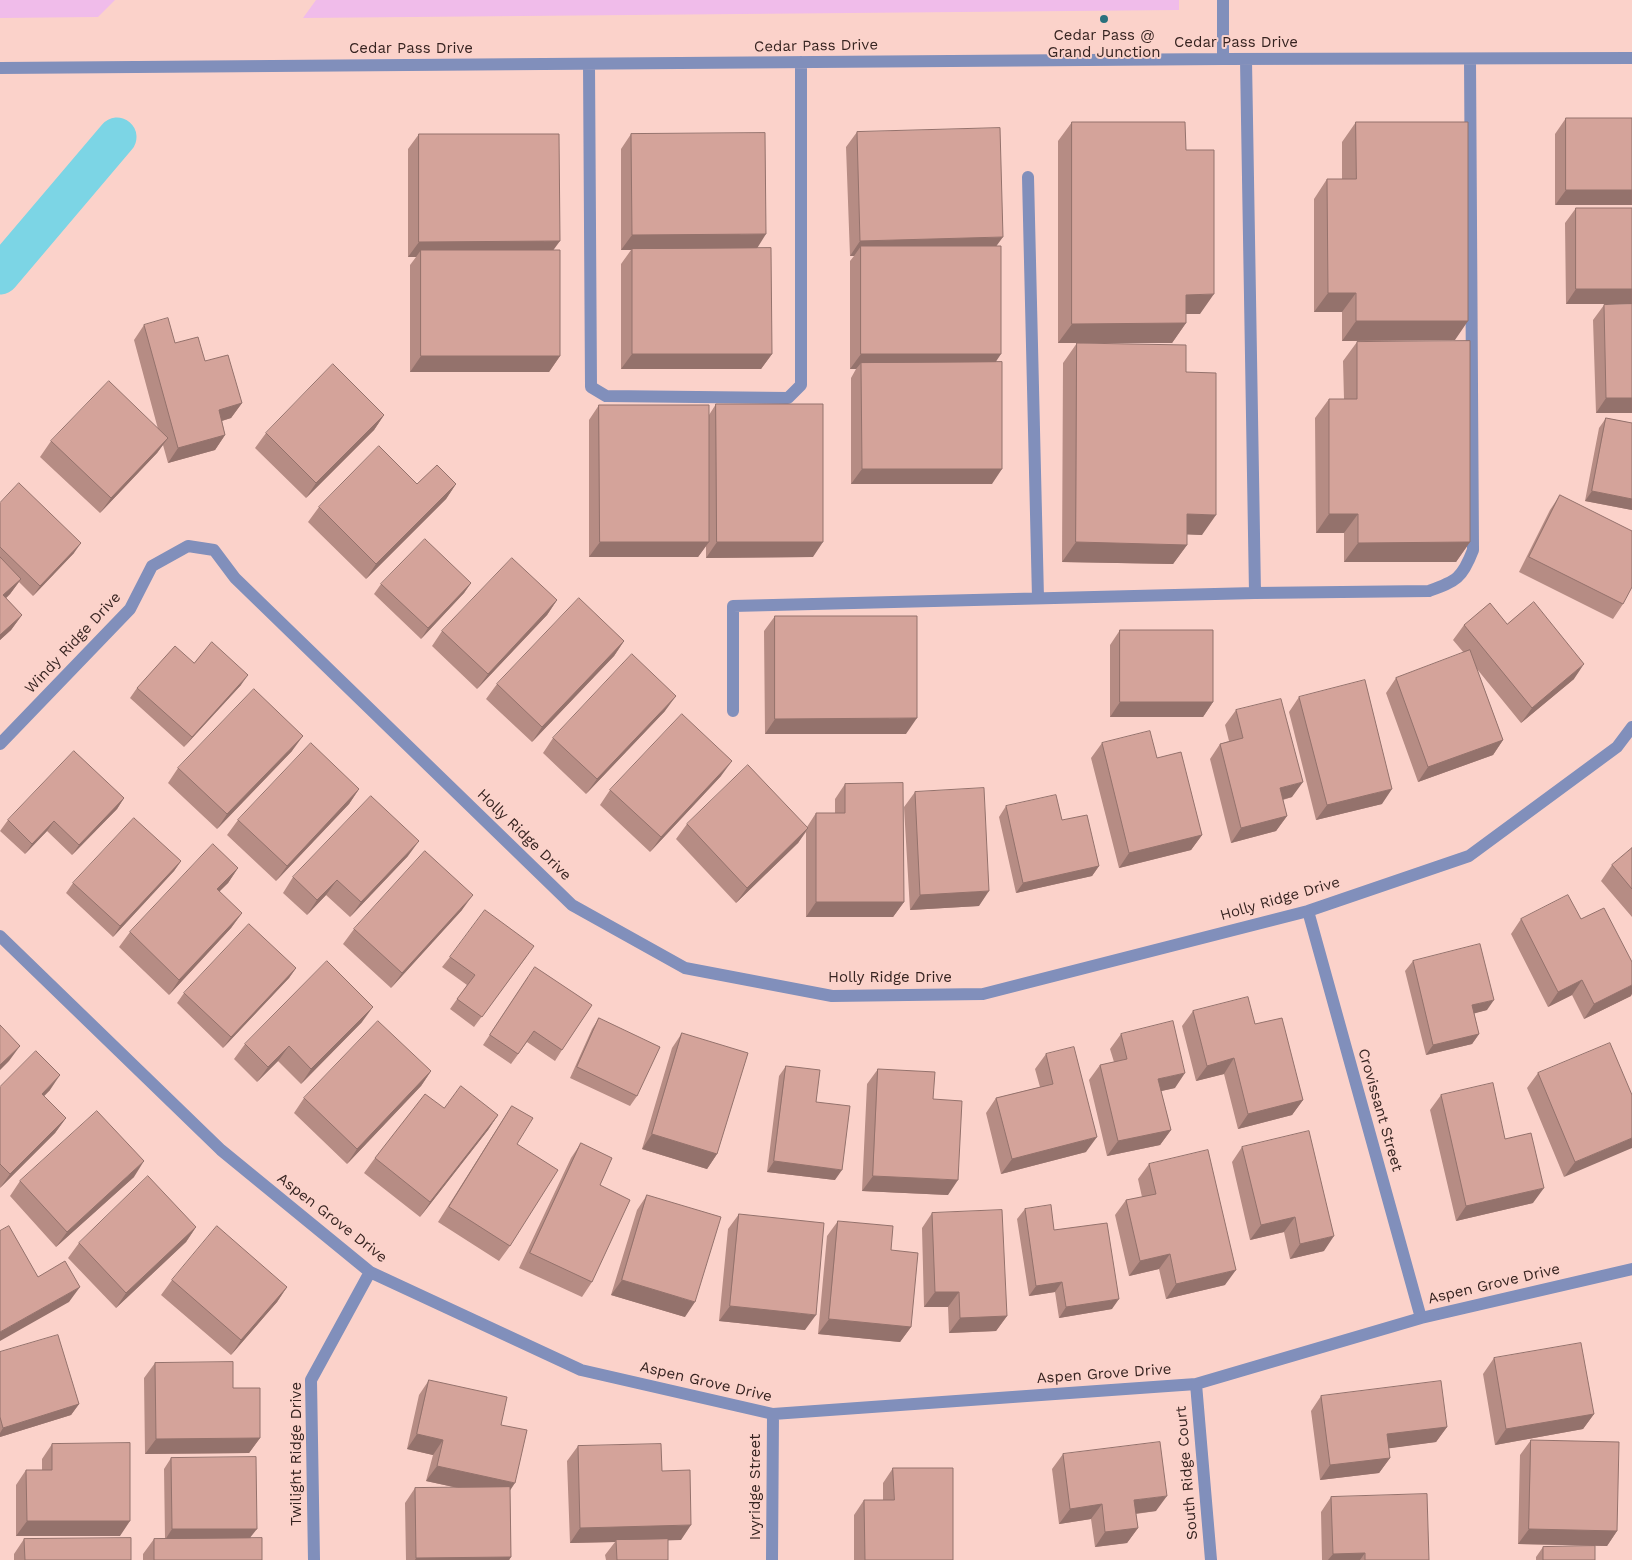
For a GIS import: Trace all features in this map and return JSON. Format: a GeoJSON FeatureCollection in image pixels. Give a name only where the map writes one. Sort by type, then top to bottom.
{"type":"FeatureCollection","features":[{"type":"Feature","properties":{"kind":"street"},"geometry":{"type":"LineString","coordinates":[[1223,0],[1223,59]]}},
{"type":"Feature","properties":{"kind":"street","name":"Cedar Pass Drive"},"geometry":{"type":"LineString","coordinates":[[0,68],[1223,59],[1632,58]]}},
{"type":"Feature","properties":{"kind":"street"},"geometry":{"type":"LineString","coordinates":[[733,711],[733,606],[1255,593],[1429,592],[1454,582],[1467,566],[1473,550],[1470,59]]}},
{"type":"Feature","properties":{"kind":"street"},"geometry":{"type":"LineString","coordinates":[[1246,60],[1255,593]]}},
{"type":"Feature","properties":{"kind":"street"},"geometry":{"type":"LineString","coordinates":[[589,64],[591,387],[606,396],[788,398],[801,384],[802,62]]}},
{"type":"Feature","properties":{"kind":"street"},"geometry":{"type":"LineString","coordinates":[[1028,177],[1038,598]]}},
{"type":"Feature","properties":{"kind":"street","name":"Windy Ridge Drive"},"geometry":{"type":"LineString","coordinates":[[0,744],[130,609],[152,566],[188,546]]}},
{"type":"Feature","properties":{"kind":"street","name":"Holly Ridge Drive"},"geometry":{"type":"LineString","coordinates":[[188,546],[214,550],[235,578],[572,905],[685,968],[832,996],[983,994],[1308,911],[1469,856],[1617,747],[1632,727]]}},
{"type":"Feature","properties":{"kind":"street","name":"Crovissant Street"},"geometry":{"type":"LineString","coordinates":[[1308,911],[1421,1318]]}},
{"type":"Feature","properties":{"kind":"street","name":"Aspen Grove Drive"},"geometry":{"type":"LineString","coordinates":[[0,936],[221,1150],[370,1272],[581,1370],[772,1414],[1196,1384],[1421,1318],[1632,1269]]}},
{"type":"Feature","properties":{"kind":"street","name":"Twilight Ridge Drive"},"geometry":{"type":"LineString","coordinates":[[314,1560],[311,1380],[370,1272]]}},
{"type":"Feature","properties":{"kind":"street","name":"South Ridge Court"},"geometry":{"type":"LineString","coordinates":[[1196,1384],[1210,1560]]}},
{"type":"Feature","properties":{"kind":"street","name":"Ivyridge Street"},"geometry":{"type":"LineString","coordinates":[[772,1414],[772,1560]]}},
{"type":"Feature","properties":{"kind":"shaded area"},"geometry":{"type":"Polygon","coordinates":[[[0,0],[115,0],[98,17],[0,18],[0,0]]]}},
{"type":"Feature","properties":{"kind":"shaded area"},"geometry":{"type":"Polygon","coordinates":[[[316,0],[1179,0],[1179,10],[303,18],[316,0]]]}},
{"type":"Feature","properties":{"kind":"building"},"geometry":{"type":"Polygon","coordinates":[[[1566,118],[1632,118],[1632,190],[1566,190],[1566,118]]]}},
{"type":"Feature","properties":{"kind":"building"},"geometry":{"type":"Polygon","coordinates":[[[1072,122],[1185,122],[1186,150],[1214,150],[1214,294],[1186,295],[1186,323],[1072,324],[1072,122]]]}},
{"type":"Feature","properties":{"kind":"building"},"geometry":{"type":"Polygon","coordinates":[[[1356,122],[1468,122],[1468,321],[1356,321],[1356,293],[1328,293],[1327,179],[1356,179],[1356,122]]]}},
{"type":"Feature","properties":{"kind":"building"},"geometry":{"type":"Polygon","coordinates":[[[1000,128],[1003,237],[860,241],[857,132],[1000,128]]]}},
{"type":"Feature","properties":{"kind":"building"},"geometry":{"type":"Polygon","coordinates":[[[765,133],[766,234],[632,235],[631,134],[765,133]]]}},
{"type":"Feature","properties":{"kind":"building"},"geometry":{"type":"Polygon","coordinates":[[[419,134],[559,134],[560,241],[419,242],[419,134]]]}},
{"type":"Feature","properties":{"kind":"building"},"geometry":{"type":"Polygon","coordinates":[[[1576,208],[1632,208],[1632,289],[1576,289],[1576,208]]]}},
{"type":"Feature","properties":{"kind":"building"},"geometry":{"type":"Polygon","coordinates":[[[861,246],[1001,246],[1001,354],[861,354],[861,246]]]}},
{"type":"Feature","properties":{"kind":"building"},"geometry":{"type":"Polygon","coordinates":[[[771,248],[772,354],[632,354],[632,249],[771,248]]]}},
{"type":"Feature","properties":{"kind":"building"},"geometry":{"type":"Polygon","coordinates":[[[421,250],[560,250],[560,356],[421,356],[421,250]]]}},
{"type":"Feature","properties":{"kind":"building"},"geometry":{"type":"Polygon","coordinates":[[[1632,304],[1632,398],[1606,398],[1604,305],[1632,304]]]}},
{"type":"Feature","properties":{"kind":"building"},"geometry":{"type":"Polygon","coordinates":[[[168,318],[175,343],[198,337],[205,361],[228,355],[242,403],[219,410],[225,435],[178,448],[144,325],[168,318]]]}},
{"type":"Feature","properties":{"kind":"building"},"geometry":{"type":"Polygon","coordinates":[[[1470,341],[1470,542],[1358,543],[1358,514],[1329,514],[1329,399],[1357,399],[1357,342],[1470,341]]]}},
{"type":"Feature","properties":{"kind":"building"},"geometry":{"type":"Polygon","coordinates":[[[1077,343],[1186,345],[1186,372],[1216,373],[1216,515],[1187,514],[1187,545],[1076,542],[1077,343]]]}},
{"type":"Feature","properties":{"kind":"building"},"geometry":{"type":"Polygon","coordinates":[[[1002,362],[1002,469],[862,469],[861,363],[1002,362]]]}},
{"type":"Feature","properties":{"kind":"building"},"geometry":{"type":"Polygon","coordinates":[[[333,364],[384,415],[316,483],[266,433],[333,364]]]}},
{"type":"Feature","properties":{"kind":"building"},"geometry":{"type":"Polygon","coordinates":[[[109,381],[168,438],[111,498],[51,441],[109,381]]]}},
{"type":"Feature","properties":{"kind":"building"},"geometry":{"type":"Polygon","coordinates":[[[716,404],[823,404],[823,542],[717,542],[716,404]]]}},
{"type":"Feature","properties":{"kind":"building"},"geometry":{"type":"Polygon","coordinates":[[[599,405],[709,405],[709,542],[600,542],[599,405]]]}},
{"type":"Feature","properties":{"kind":"building"},"geometry":{"type":"Polygon","coordinates":[[[1606,418],[1632,423],[1632,499],[1592,491],[1606,418]]]}},
{"type":"Feature","properties":{"kind":"building"},"geometry":{"type":"Polygon","coordinates":[[[379,446],[417,484],[437,465],[456,484],[376,564],[319,507],[379,446]]]}},
{"type":"Feature","properties":{"kind":"building"},"geometry":{"type":"Polygon","coordinates":[[[19,483],[81,543],[40,586],[0,547],[0,503],[19,483]]]}},
{"type":"Feature","properties":{"kind":"building"},"geometry":{"type":"Polygon","coordinates":[[[1560,495],[1632,531],[1632,587],[1623,604],[1529,557],[1560,495]]]}},
{"type":"Feature","properties":{"kind":"building"},"geometry":{"type":"Polygon","coordinates":[[[425,539],[471,583],[428,628],[381,584],[425,539]]]}},
{"type":"Feature","properties":{"kind":"building"},"geometry":{"type":"Polygon","coordinates":[[[0,557],[21,579],[3,595],[22,615],[0,635],[0,557]]]}},
{"type":"Feature","properties":{"kind":"building"},"geometry":{"type":"Polygon","coordinates":[[[512,558],[557,600],[488,674],[442,631],[512,558]]]}},
{"type":"Feature","properties":{"kind":"building"},"geometry":{"type":"Polygon","coordinates":[[[579,598],[624,641],[542,727],[497,684],[579,598]]]}},
{"type":"Feature","properties":{"kind":"building"},"geometry":{"type":"Polygon","coordinates":[[[1534,602],[1584,664],[1532,708],[1464,625],[1490,603],[1507,624],[1534,602]]]}},
{"type":"Feature","properties":{"kind":"building"},"geometry":{"type":"Polygon","coordinates":[[[775,616],[917,616],[917,718],[775,719],[775,616]]]}},
{"type":"Feature","properties":{"kind":"building"},"geometry":{"type":"Polygon","coordinates":[[[1120,630],[1213,630],[1213,702],[1120,702],[1120,630]]]}},
{"type":"Feature","properties":{"kind":"building"},"geometry":{"type":"Polygon","coordinates":[[[212,642],[248,675],[192,737],[137,688],[175,646],[194,663],[212,642]]]}},
{"type":"Feature","properties":{"kind":"building"},"geometry":{"type":"Polygon","coordinates":[[[1470,650],[1503,740],[1428,767],[1396,678],[1470,650]]]}},
{"type":"Feature","properties":{"kind":"building"},"geometry":{"type":"Polygon","coordinates":[[[632,654],[676,696],[597,779],[553,738],[632,654]]]}},
{"type":"Feature","properties":{"kind":"building"},"geometry":{"type":"Polygon","coordinates":[[[1365,680],[1392,789],[1327,805],[1299,697],[1365,680]]]}},
{"type":"Feature","properties":{"kind":"building"},"geometry":{"type":"Polygon","coordinates":[[[254,689],[303,736],[227,814],[178,768],[254,689]]]}},
{"type":"Feature","properties":{"kind":"building"},"geometry":{"type":"Polygon","coordinates":[[[1281,699],[1303,782],[1280,788],[1287,816],[1241,828],[1220,744],[1243,738],[1236,710],[1281,699]]]}},
{"type":"Feature","properties":{"kind":"building"},"geometry":{"type":"Polygon","coordinates":[[[682,714],[732,761],[661,837],[610,790],[682,714]]]}},
{"type":"Feature","properties":{"kind":"building"},"geometry":{"type":"Polygon","coordinates":[[[1150,731],[1157,758],[1181,752],[1202,835],[1129,853],[1102,743],[1150,731]]]}},
{"type":"Feature","properties":{"kind":"building"},"geometry":{"type":"Polygon","coordinates":[[[311,743],[359,789],[287,866],[238,820],[311,743]]]}},
{"type":"Feature","properties":{"kind":"building"},"geometry":{"type":"Polygon","coordinates":[[[74,751],[124,798],[79,845],[54,821],[32,844],[8,820],[74,751]]]}},
{"type":"Feature","properties":{"kind":"building"},"geometry":{"type":"Polygon","coordinates":[[[748,765],[808,828],[747,888],[687,824],[748,765]]]}},
{"type":"Feature","properties":{"kind":"building"},"geometry":{"type":"Polygon","coordinates":[[[903,783],[904,902],[816,902],[816,813],[845,813],[845,784],[903,783]]]}},
{"type":"Feature","properties":{"kind":"building"},"geometry":{"type":"Polygon","coordinates":[[[984,788],[989,891],[920,895],[915,792],[984,788]]]}},
{"type":"Feature","properties":{"kind":"building"},"geometry":{"type":"Polygon","coordinates":[[[1056,795],[1062,820],[1087,815],[1099,866],[1023,883],[1006,806],[1056,795]]]}},
{"type":"Feature","properties":{"kind":"building"},"geometry":{"type":"Polygon","coordinates":[[[371,796],[419,841],[361,902],[337,880],[317,900],[293,877],[371,796]]]}},
{"type":"Feature","properties":{"kind":"building"},"geometry":{"type":"Polygon","coordinates":[[[134,818],[181,861],[120,926],[73,883],[134,818]]]}},
{"type":"Feature","properties":{"kind":"building"},"geometry":{"type":"Polygon","coordinates":[[[213,844],[238,868],[217,889],[242,913],[179,980],[130,932],[213,844]]]}},
{"type":"Feature","properties":{"kind":"building"},"geometry":{"type":"Polygon","coordinates":[[[1632,848],[1632,889],[1612,865],[1632,848]]]}},
{"type":"Feature","properties":{"kind":"building"},"geometry":{"type":"Polygon","coordinates":[[[425,851],[473,895],[402,973],[354,929],[425,851]]]}},
{"type":"Feature","properties":{"kind":"building"},"geometry":{"type":"Polygon","coordinates":[[[1568,895],[1581,919],[1604,908],[1632,962],[1632,985],[1594,1004],[1582,980],[1558,992],[1521,919],[1568,895]]]}},
{"type":"Feature","properties":{"kind":"building"},"geometry":{"type":"Polygon","coordinates":[[[485,910],[534,946],[482,1017],[457,999],[475,975],[450,957],[485,910]]]}},
{"type":"Feature","properties":{"kind":"building"},"geometry":{"type":"Polygon","coordinates":[[[249,924],[296,968],[231,1037],[184,993],[249,924]]]}},
{"type":"Feature","properties":{"kind":"building"},"geometry":{"type":"Polygon","coordinates":[[[1480,944],[1494,1000],[1472,1005],[1479,1034],[1433,1045],[1413,961],[1480,944]]]}},
{"type":"Feature","properties":{"kind":"building"},"geometry":{"type":"Polygon","coordinates":[[[327,961],[373,1007],[311,1069],[289,1046],[268,1067],[245,1044],[327,961]]]}},
{"type":"Feature","properties":{"kind":"building"},"geometry":{"type":"Polygon","coordinates":[[[535,967],[592,1005],[562,1050],[534,1031],[518,1054],[490,1035],[535,967]]]}},
{"type":"Feature","properties":{"kind":"building"},"geometry":{"type":"Polygon","coordinates":[[[1248,997],[1255,1024],[1282,1018],[1303,1100],[1248,1114],[1234,1058],[1207,1066],[1193,1011],[1248,997]]]}},
{"type":"Feature","properties":{"kind":"building"},"geometry":{"type":"Polygon","coordinates":[[[599,1018],[660,1047],[637,1096],[577,1067],[599,1018]]]}},
{"type":"Feature","properties":{"kind":"building"},"geometry":{"type":"Polygon","coordinates":[[[378,1021],[431,1071],[357,1149],[304,1098],[378,1021]]]}},
{"type":"Feature","properties":{"kind":"building"},"geometry":{"type":"Polygon","coordinates":[[[1173,1021],[1185,1073],[1158,1079],[1171,1130],[1118,1141],[1100,1065],[1127,1059],[1121,1034],[1173,1021]]]}},
{"type":"Feature","properties":{"kind":"building"},"geometry":{"type":"Polygon","coordinates":[[[0,1025],[20,1046],[0,1065],[0,1025]]]}},
{"type":"Feature","properties":{"kind":"building"},"geometry":{"type":"Polygon","coordinates":[[[682,1033],[748,1053],[717,1154],[652,1134],[682,1033]]]}},
{"type":"Feature","properties":{"kind":"building"},"geometry":{"type":"Polygon","coordinates":[[[1610,1043],[1632,1095],[1632,1138],[1575,1162],[1538,1073],[1610,1043]]]}},
{"type":"Feature","properties":{"kind":"building"},"geometry":{"type":"Polygon","coordinates":[[[1074,1047],[1097,1137],[1012,1159],[996,1098],[1053,1084],[1046,1054],[1074,1047]]]}},
{"type":"Feature","properties":{"kind":"building"},"geometry":{"type":"Polygon","coordinates":[[[36,1051],[60,1075],[42,1094],[66,1118],[10,1174],[0,1164],[0,1087],[36,1051]]]}},
{"type":"Feature","properties":{"kind":"building"},"geometry":{"type":"Polygon","coordinates":[[[786,1066],[820,1070],[816,1102],[850,1106],[842,1170],[774,1161],[786,1066]]]}},
{"type":"Feature","properties":{"kind":"building"},"geometry":{"type":"Polygon","coordinates":[[[878,1069],[935,1072],[933,1099],[962,1101],[958,1180],[873,1176],[878,1069]]]}},
{"type":"Feature","properties":{"kind":"building"},"geometry":{"type":"Polygon","coordinates":[[[1493,1083],[1505,1139],[1531,1133],[1544,1188],[1466,1206],[1441,1095],[1493,1083]]]}},
{"type":"Feature","properties":{"kind":"building"},"geometry":{"type":"Polygon","coordinates":[[[461,1086],[498,1115],[430,1202],[375,1158],[425,1094],[444,1108],[461,1086]]]}},
{"type":"Feature","properties":{"kind":"building"},"geometry":{"type":"Polygon","coordinates":[[[512,1106],[533,1118],[517,1144],[558,1170],[510,1246],[449,1207],[512,1106]]]}},
{"type":"Feature","properties":{"kind":"building"},"geometry":{"type":"Polygon","coordinates":[[[97,1111],[144,1161],[67,1232],[20,1181],[97,1111]]]}},
{"type":"Feature","properties":{"kind":"building"},"geometry":{"type":"Polygon","coordinates":[[[1309,1131],[1334,1236],[1300,1244],[1295,1217],[1261,1225],[1242,1147],[1309,1131]]]}},
{"type":"Feature","properties":{"kind":"building"},"geometry":{"type":"Polygon","coordinates":[[[581,1143],[612,1158],[600,1185],[630,1200],[592,1282],[530,1253],[581,1143]]]}},
{"type":"Feature","properties":{"kind":"building"},"geometry":{"type":"Polygon","coordinates":[[[1208,1150],[1236,1270],[1176,1284],[1170,1254],[1140,1261],[1126,1200],[1156,1194],[1149,1164],[1208,1150]]]}},
{"type":"Feature","properties":{"kind":"building"},"geometry":{"type":"Polygon","coordinates":[[[148,1176],[196,1227],[126,1293],[79,1243],[148,1176]]]}},
{"type":"Feature","properties":{"kind":"building"},"geometry":{"type":"Polygon","coordinates":[[[647,1195],[721,1217],[695,1302],[622,1280],[647,1195]]]}},
{"type":"Feature","properties":{"kind":"building"},"geometry":{"type":"Polygon","coordinates":[[[1051,1205],[1054,1230],[1107,1223],[1119,1299],[1066,1307],[1062,1282],[1036,1286],[1025,1209],[1051,1205]]]}},
{"type":"Feature","properties":{"kind":"building"},"geometry":{"type":"Polygon","coordinates":[[[1002,1210],[1007,1316],[960,1318],[959,1292],[935,1292],[932,1213],[1002,1210]]]}},
{"type":"Feature","properties":{"kind":"building"},"geometry":{"type":"Polygon","coordinates":[[[739,1214],[824,1223],[816,1315],[730,1306],[739,1214]]]}},
{"type":"Feature","properties":{"kind":"building"},"geometry":{"type":"Polygon","coordinates":[[[838,1221],[893,1226],[891,1250],[918,1253],[911,1327],[829,1319],[838,1221]]]}},
{"type":"Feature","properties":{"kind":"building"},"geometry":{"type":"Polygon","coordinates":[[[9,1226],[38,1277],[65,1261],[80,1287],[0,1332],[0,1231],[9,1226]]]}},
{"type":"Feature","properties":{"kind":"building"},"geometry":{"type":"Polygon","coordinates":[[[217,1226],[287,1287],[241,1340],[172,1280],[217,1226]]]}},
{"type":"Feature","properties":{"kind":"building"},"geometry":{"type":"Polygon","coordinates":[[[58,1335],[79,1404],[3,1428],[0,1417],[0,1352],[58,1335]]]}},
{"type":"Feature","properties":{"kind":"building"},"geometry":{"type":"Polygon","coordinates":[[[1581,1343],[1594,1414],[1506,1429],[1494,1358],[1581,1343]]]}},
{"type":"Feature","properties":{"kind":"building"},"geometry":{"type":"Polygon","coordinates":[[[233,1362],[233,1388],[260,1388],[260,1438],[156,1439],[155,1363],[233,1362]]]}},
{"type":"Feature","properties":{"kind":"building"},"geometry":{"type":"Polygon","coordinates":[[[429,1380],[507,1397],[501,1425],[527,1430],[515,1483],[437,1466],[443,1440],[417,1434],[429,1380]]]}},
{"type":"Feature","properties":{"kind":"building"},"geometry":{"type":"Polygon","coordinates":[[[1441,1381],[1447,1427],[1387,1434],[1390,1458],[1330,1465],[1321,1396],[1441,1381]]]}},
{"type":"Feature","properties":{"kind":"building"},"geometry":{"type":"Polygon","coordinates":[[[1531,1440],[1619,1442],[1617,1531],[1529,1529],[1531,1440]]]}},
{"type":"Feature","properties":{"kind":"building"},"geometry":{"type":"Polygon","coordinates":[[[1160,1442],[1167,1496],[1134,1500],[1138,1528],[1105,1532],[1102,1504],[1070,1509],[1063,1454],[1160,1442]]]}},
{"type":"Feature","properties":{"kind":"building"},"geometry":{"type":"Polygon","coordinates":[[[130,1443],[130,1521],[27,1521],[26,1470],[52,1470],[52,1444],[130,1443]]]}},
{"type":"Feature","properties":{"kind":"building"},"geometry":{"type":"Polygon","coordinates":[[[661,1444],[662,1471],[690,1470],[691,1525],[580,1528],[578,1446],[661,1444]]]}},
{"type":"Feature","properties":{"kind":"building"},"geometry":{"type":"Polygon","coordinates":[[[256,1457],[257,1529],[172,1529],[171,1458],[256,1457]]]}},
{"type":"Feature","properties":{"kind":"building"},"geometry":{"type":"Polygon","coordinates":[[[893,1468],[953,1468],[953,1560],[865,1560],[864,1500],[894,1500],[893,1468]]]}},
{"type":"Feature","properties":{"kind":"building"},"geometry":{"type":"Polygon","coordinates":[[[510,1487],[511,1557],[416,1558],[415,1488],[510,1487]]]}},
{"type":"Feature","properties":{"kind":"building"},"geometry":{"type":"Polygon","coordinates":[[[1427,1494],[1429,1560],[1365,1560],[1365,1553],[1333,1554],[1331,1497],[1427,1494]]]}},
{"type":"Feature","properties":{"kind":"building"},"geometry":{"type":"Polygon","coordinates":[[[131,1538],[131,1560],[25,1560],[24,1539],[131,1538]]]}},
{"type":"Feature","properties":{"kind":"building"},"geometry":{"type":"Polygon","coordinates":[[[262,1538],[262,1560],[154,1560],[154,1539],[262,1538]]]}},
{"type":"Feature","properties":{"kind":"building"},"geometry":{"type":"Polygon","coordinates":[[[668,1539],[668,1560],[617,1560],[616,1540],[668,1539]]]}},
{"type":"Feature","properties":{"kind":"building"},"geometry":{"type":"Polygon","coordinates":[[[1595,1546],[1595,1560],[1543,1560],[1543,1547],[1595,1546]]]}},
{"type":"Feature","properties":{"kind":"waterway"},"geometry":{"type":"LineString","coordinates":[[0,275],[117,137]]}},
{"type":"Feature","properties":{"kind":"place","name":"Cedar Pass @ Grand Junction"},"geometry":{"type":"Point","coordinates":[1104,19]}}]}
